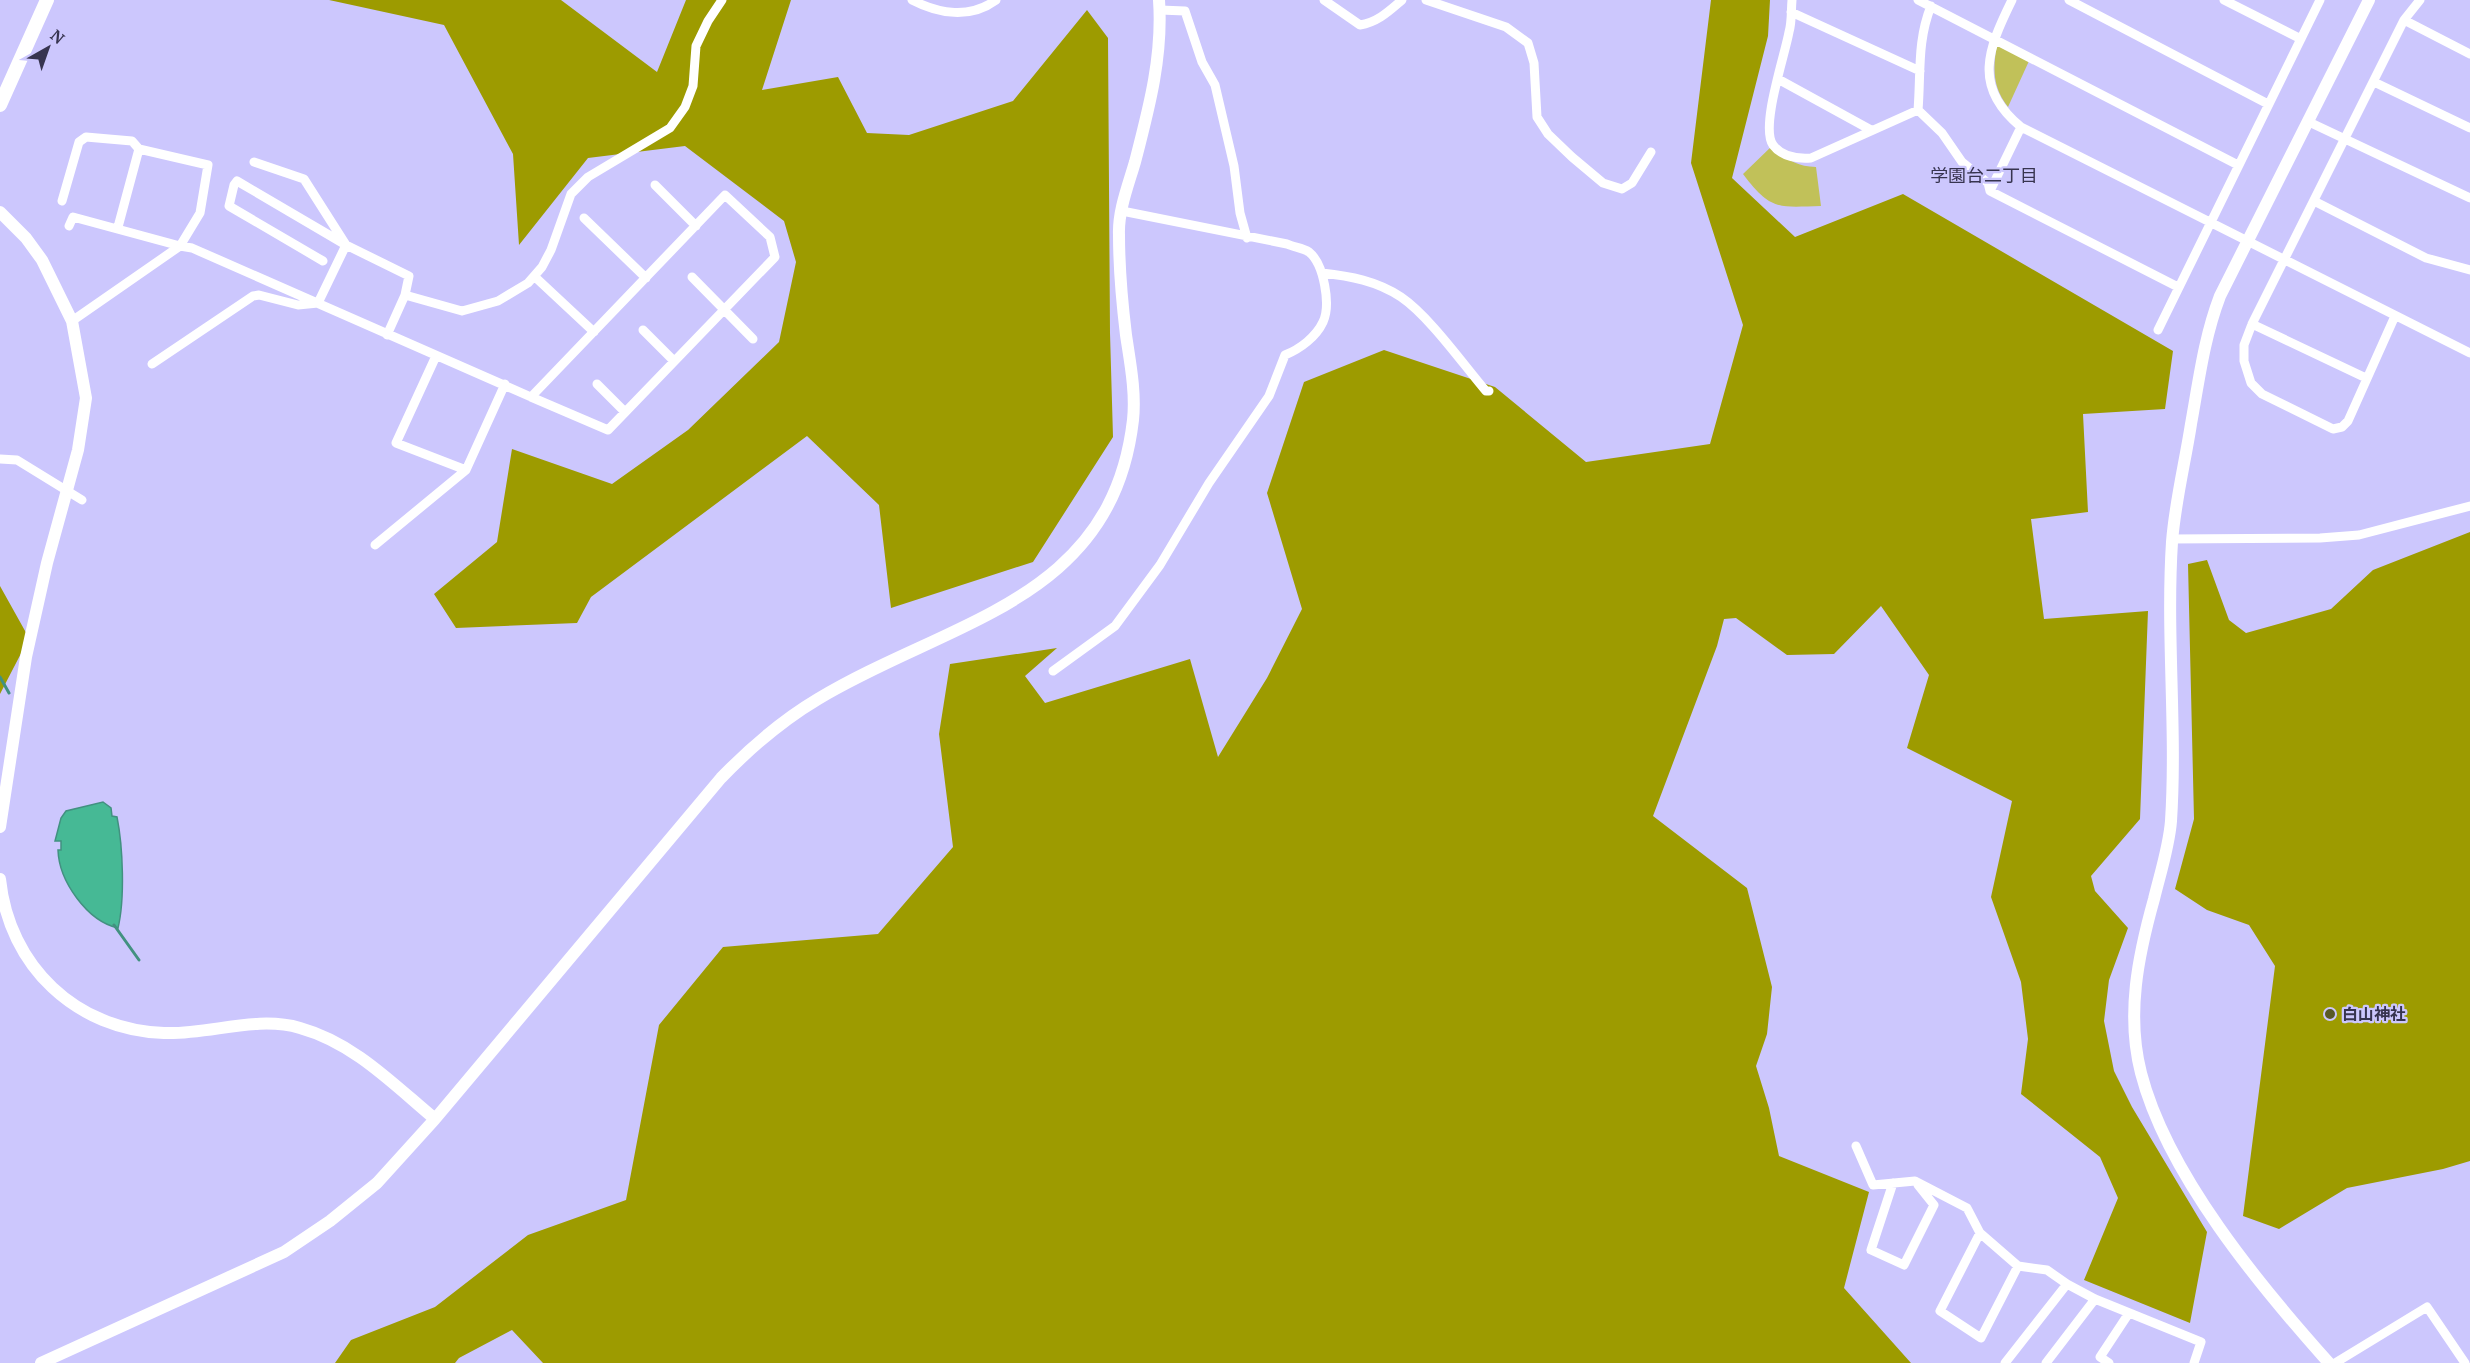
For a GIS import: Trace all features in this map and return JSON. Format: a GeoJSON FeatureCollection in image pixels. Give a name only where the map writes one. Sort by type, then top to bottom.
{"type":"FeatureCollection","features":[{"type":"Feature","properties":{"kind":"main road"},"geometry":{"type":"LineString","coordinates":[[0,105],[47,0]]}},
{"type":"Feature","properties":{"kind":"street"},"geometry":{"type":"LineString","coordinates":[[405,295],[462,311],[498,301],[528,283],[542,267],[551,250],[571,194],[588,177],[670,128],[685,107],[693,86],[696,46],[708,21],[722,0]]}},
{"type":"Feature","properties":{"kind":"street"},"geometry":{"type":"LineString","coordinates":[[912,0],[946,12],[972,12],[996,0]]}},
{"type":"Feature","properties":{"kind":"street"},"geometry":{"type":"LineString","coordinates":[[1324,0],[1360,25],[1371,24],[1402,0]]}},
{"type":"Feature","properties":{"kind":"street"},"geometry":{"type":"LineString","coordinates":[[1426,0],[1506,27],[1528,43],[1534,63],[1537,117],[1548,134],[1603,183],[1622,189],[1632,183],[1651,152]]}},
{"type":"Feature","properties":{"kind":"street"},"geometry":{"type":"LineString","coordinates":[[1792,0],[1790,30],[1778,79],[1769,134],[1773,145],[1789,156],[1811,159],[1918,110]]}},
{"type":"Feature","properties":{"kind":"street"},"geometry":{"type":"LineString","coordinates":[[1918,0],[1994,37],[2238,165]]}},
{"type":"Feature","properties":{"kind":"street"},"geometry":{"type":"LineString","coordinates":[[2012,0],[1994,37],[1988,66],[1991,93],[2020,127],[2470,353]]}},
{"type":"Feature","properties":{"kind":"street"},"geometry":{"type":"LineString","coordinates":[[2069,0],[2268,104]]}},
{"type":"Feature","properties":{"kind":"street"},"geometry":{"type":"LineString","coordinates":[[2224,0],[2301,39]]}},
{"type":"Feature","properties":{"kind":"street"},"geometry":{"type":"LineString","coordinates":[[2158,330],[2320,0]]}},
{"type":"Feature","properties":{"kind":"street"},"geometry":{"type":"LineString","coordinates":[[2329,1363],[2271,1295],[2192,1183],[2155,1114],[2141,1070],[2135,1035],[2135,988],[2145,930],[2171,823],[2172,539],[2207,332],[2220,296],[2369,0]]}},
{"type":"Feature","properties":{"kind":"street"},"geometry":{"type":"LineString","coordinates":[[2395,316],[2348,421],[2342,427],[2333,429],[2262,394],[2251,383],[2244,361],[2244,345],[2252,324],[2404,20],[2420,0]]}},
{"type":"Feature","properties":{"kind":"street"},"geometry":{"type":"LineString","coordinates":[[41,1363],[284,1252],[330,1221],[377,1184],[435,1119],[721,778],[761,739],[820,698],[1018,598],[1062,567],[1093,533],[1120,478],[1129,449],[1133,416],[1132,374],[1121,286],[1118,232],[1152,94],[1161,34],[1160,5],[1185,10],[1202,62],[1215,85],[1234,166],[1240,213],[1247,238]]}},
{"type":"Feature","properties":{"kind":"street"},"geometry":{"type":"LineString","coordinates":[[1931,6],[1924,23],[1919,47],[1918,110],[1942,133],[1962,162],[1988,183],[1990,191],[2178,287]]}},
{"type":"Feature","properties":{"kind":"street"},"geometry":{"type":"LineString","coordinates":[[1791,12],[1920,71]]}},
{"type":"Feature","properties":{"kind":"street"},"geometry":{"type":"LineString","coordinates":[[2404,20],[2470,54]]}},
{"type":"Feature","properties":{"kind":"street"},"geometry":{"type":"LineString","coordinates":[[1778,79],[1871,130]]}},
{"type":"Feature","properties":{"kind":"street"},"geometry":{"type":"LineString","coordinates":[[2374,82],[2470,128]]}},
{"type":"Feature","properties":{"kind":"street"},"geometry":{"type":"LineString","coordinates":[[2309,122],[2470,198]]}},
{"type":"Feature","properties":{"kind":"street"},"geometry":{"type":"LineString","coordinates":[[1990,191],[2020,127]]}},
{"type":"Feature","properties":{"kind":"street"},"geometry":{"type":"LineString","coordinates":[[62,201],[79,142],[86,137],[132,141],[139,149],[208,165],[200,213],[180,246],[72,321]]}},
{"type":"Feature","properties":{"kind":"street"},"geometry":{"type":"LineString","coordinates":[[118,227],[139,149]]}},
{"type":"Feature","properties":{"kind":"street"},"geometry":{"type":"LineString","coordinates":[[254,162],[304,179],[346,245]]}},
{"type":"Feature","properties":{"kind":"street"},"geometry":{"type":"LineString","coordinates":[[323,261],[229,206],[237,181],[346,245],[409,276],[405,295],[387,335]]}},
{"type":"Feature","properties":{"kind":"street"},"geometry":{"type":"LineString","coordinates":[[655,185],[696,226]]}},
{"type":"Feature","properties":{"kind":"street"},"geometry":{"type":"LineString","coordinates":[[69,226],[73,217],[192,248],[387,335],[505,384],[531,397],[608,430],[775,257],[770,237],[725,195],[531,397]]}},
{"type":"Feature","properties":{"kind":"street"},"geometry":{"type":"LineString","coordinates":[[2314,201],[2426,258],[2470,270]]}},
{"type":"Feature","properties":{"kind":"street"},"geometry":{"type":"LineString","coordinates":[[1053,671],[1115,626],[1160,565],[1209,483],[1269,396],[1285,355],[1298,350],[1324,321],[1322,273],[1319,264],[1308,252],[1287,244],[1247,238],[1122,211]]}},
{"type":"Feature","properties":{"kind":"street"},"geometry":{"type":"LineString","coordinates":[[0,212],[21,232],[42,260],[72,321],[86,399],[78,450],[47,563],[26,657],[0,827]]}},
{"type":"Feature","properties":{"kind":"street"},"geometry":{"type":"LineString","coordinates":[[584,218],[646,278]]}},
{"type":"Feature","properties":{"kind":"street"},"geometry":{"type":"LineString","coordinates":[[318,303],[346,245]]}},
{"type":"Feature","properties":{"kind":"street"},"geometry":{"type":"LineString","coordinates":[[1322,273],[1351,276],[1373,283],[1401,297],[1418,312],[1486,391],[1489,391]]}},
{"type":"Feature","properties":{"kind":"street"},"geometry":{"type":"LineString","coordinates":[[534,276],[594,332]]}},
{"type":"Feature","properties":{"kind":"street"},"geometry":{"type":"LineString","coordinates":[[692,277],[753,339]]}},
{"type":"Feature","properties":{"kind":"street"},"geometry":{"type":"LineString","coordinates":[[152,364],[253,296],[259,295],[298,305],[318,303]]}},
{"type":"Feature","properties":{"kind":"street"},"geometry":{"type":"LineString","coordinates":[[2252,324],[2366,378]]}},
{"type":"Feature","properties":{"kind":"street"},"geometry":{"type":"LineString","coordinates":[[643,330],[674,361]]}},
{"type":"Feature","properties":{"kind":"street"},"geometry":{"type":"LineString","coordinates":[[436,356],[396,443],[466,470]]}},
{"type":"Feature","properties":{"kind":"street"},"geometry":{"type":"LineString","coordinates":[[375,546],[466,470],[505,384]]}},
{"type":"Feature","properties":{"kind":"street"},"geometry":{"type":"LineString","coordinates":[[597,384],[625,412]]}},
{"type":"Feature","properties":{"kind":"street"},"geometry":{"type":"LineString","coordinates":[[0,459],[17,460],[82,500]]}},
{"type":"Feature","properties":{"kind":"street"},"geometry":{"type":"LineString","coordinates":[[2172,539],[2320,538],[2360,535],[2470,506]]}},
{"type":"Feature","properties":{"kind":"street"},"geometry":{"type":"LineString","coordinates":[[0,879],[2,899],[10,928],[24,955],[63,998],[96,1017],[129,1029],[165,1034],[264,1024],[298,1027],[330,1039],[355,1052],[435,1119]]}},
{"type":"Feature","properties":{"kind":"street"},"geometry":{"type":"LineString","coordinates":[[1856,1146],[1873,1185],[1915,1181],[1967,1208],[1980,1233],[2018,1266],[2047,1270],[2095,1299],[2201,1341],[2194,1363]]}},
{"type":"Feature","properties":{"kind":"street"},"geometry":{"type":"LineString","coordinates":[[1893,1183],[1871,1250],[1904,1265],[1934,1205],[1915,1181]]}},
{"type":"Feature","properties":{"kind":"street"},"geometry":{"type":"LineString","coordinates":[[1980,1233],[1940,1311],[1981,1338],[2018,1266]]}},
{"type":"Feature","properties":{"kind":"street"},"geometry":{"type":"LineString","coordinates":[[2005,1363],[2067,1284]]}},
{"type":"Feature","properties":{"kind":"street"},"geometry":{"type":"LineString","coordinates":[[2046,1363],[2095,1299]]}},
{"type":"Feature","properties":{"kind":"street"},"geometry":{"type":"LineString","coordinates":[[2335,1363],[2427,1307],[2465,1363]]}},
{"type":"Feature","properties":{"kind":"street"},"geometry":{"type":"LineString","coordinates":[[2109,1363],[2100,1357],[2129,1312]]}},
{"type":"Feature","properties":{"kind":"shaded area"},"geometry":{"type":"Polygon","coordinates":[[[329,0],[561,0],[657,72],[686,0],[791,0],[762,90],[838,77],[867,133],[909,135],[1013,101],[1087,10],[1108,38],[1113,437],[1033,562],[891,608],[879,505],[807,436],[591,597],[577,623],[456,628],[434,594],[497,542],[512,449],[612,484],[688,430],[779,342],[796,262],[784,221],[685,146],[588,158],[519,245],[513,154],[444,25],[329,0]]]}},
{"type":"Feature","properties":{"kind":"shaded area"},"geometry":{"type":"Polygon","coordinates":[[[1711,0],[1770,0],[1768,36],[1732,178],[1795,237],[1903,194],[2173,351],[2165,409],[2083,414],[2088,512],[2031,519],[2044,619],[2148,611],[2140,819],[2091,876],[2095,891],[2128,928],[2109,980],[2104,1021],[2114,1071],[2132,1107],[2207,1232],[2190,1323],[2084,1280],[2118,1198],[2100,1157],[2021,1094],[2028,1039],[2021,982],[1991,897],[2012,801],[1907,748],[1929,675],[1881,606],[1834,654],[1787,655],[1736,618],[1724,619],[1717,646],[1653,816],[1747,888],[1772,987],[1767,1034],[1756,1066],[1769,1108],[1779,1156],[1869,1192],[1844,1288],[1911,1363],[543,1363],[512,1330],[459,1358],[455,1363],[335,1363],[351,1340],[435,1307],[528,1235],[626,1200],[659,1025],[723,947],[878,934],[953,847],[939,734],[950,664],[1057,648],[1025,676],[1045,703],[1190,659],[1218,757],[1267,678],[1302,609],[1267,493],[1304,382],[1384,350],[1495,387],[1586,462],[1710,444],[1743,325],[1691,163],[1711,0]]]}},
{"type":"Feature","properties":{"kind":"shaded area"},"geometry":{"type":"Polygon","coordinates":[[[1997,44],[2029,61],[2008,107],[1996,85],[1997,44]]]}},
{"type":"Feature","properties":{"kind":"shaded area"},"geometry":{"type":"Polygon","coordinates":[[[1773,145],[1782,155],[1792,161],[1816,167],[1821,206],[1795,207],[1776,204],[1761,195],[1743,174],[1773,145]]]}},
{"type":"Feature","properties":{"kind":"shaded area"},"geometry":{"type":"Polygon","coordinates":[[[2470,532],[2470,1161],[2443,1169],[2347,1188],[2279,1229],[2243,1216],[2275,966],[2249,925],[2207,910],[2175,889],[2194,819],[2188,564],[2207,560],[2229,620],[2246,633],[2331,609],[2373,570],[2470,532]]]}},
{"type":"Feature","properties":{"kind":"shaded area"},"geometry":{"type":"Polygon","coordinates":[[[0,586],[29,638],[0,694],[0,586]]]}},
{"type":"Feature","properties":{"kind":"shaded area"},"geometry":{"type":"Polygon","coordinates":[[[103,802],[111,808],[112,816],[117,817],[119,829],[122,888],[118,928],[96,917],[77,898],[63,874],[58,850],[61,850],[61,841],[55,841],[61,818],[66,811],[103,802]]]}},
{"type":"Feature","properties":{"kind":"waterway"},"geometry":{"type":"LineString","coordinates":[[0,677],[9,693]]}},
{"type":"Feature","properties":{"kind":"waterway"},"geometry":{"type":"LineString","coordinates":[[114,925],[139,960]]}},
{"type":"Feature","properties":{"kind":"place","name":"白山神社"},"geometry":{"type":"Point","coordinates":[2330,1014]}},
{"type":"Feature","properties":{"kind":"district","name":"学園台二丁目"},"geometry":{"type":"Point","coordinates":[1984,176]}}]}
